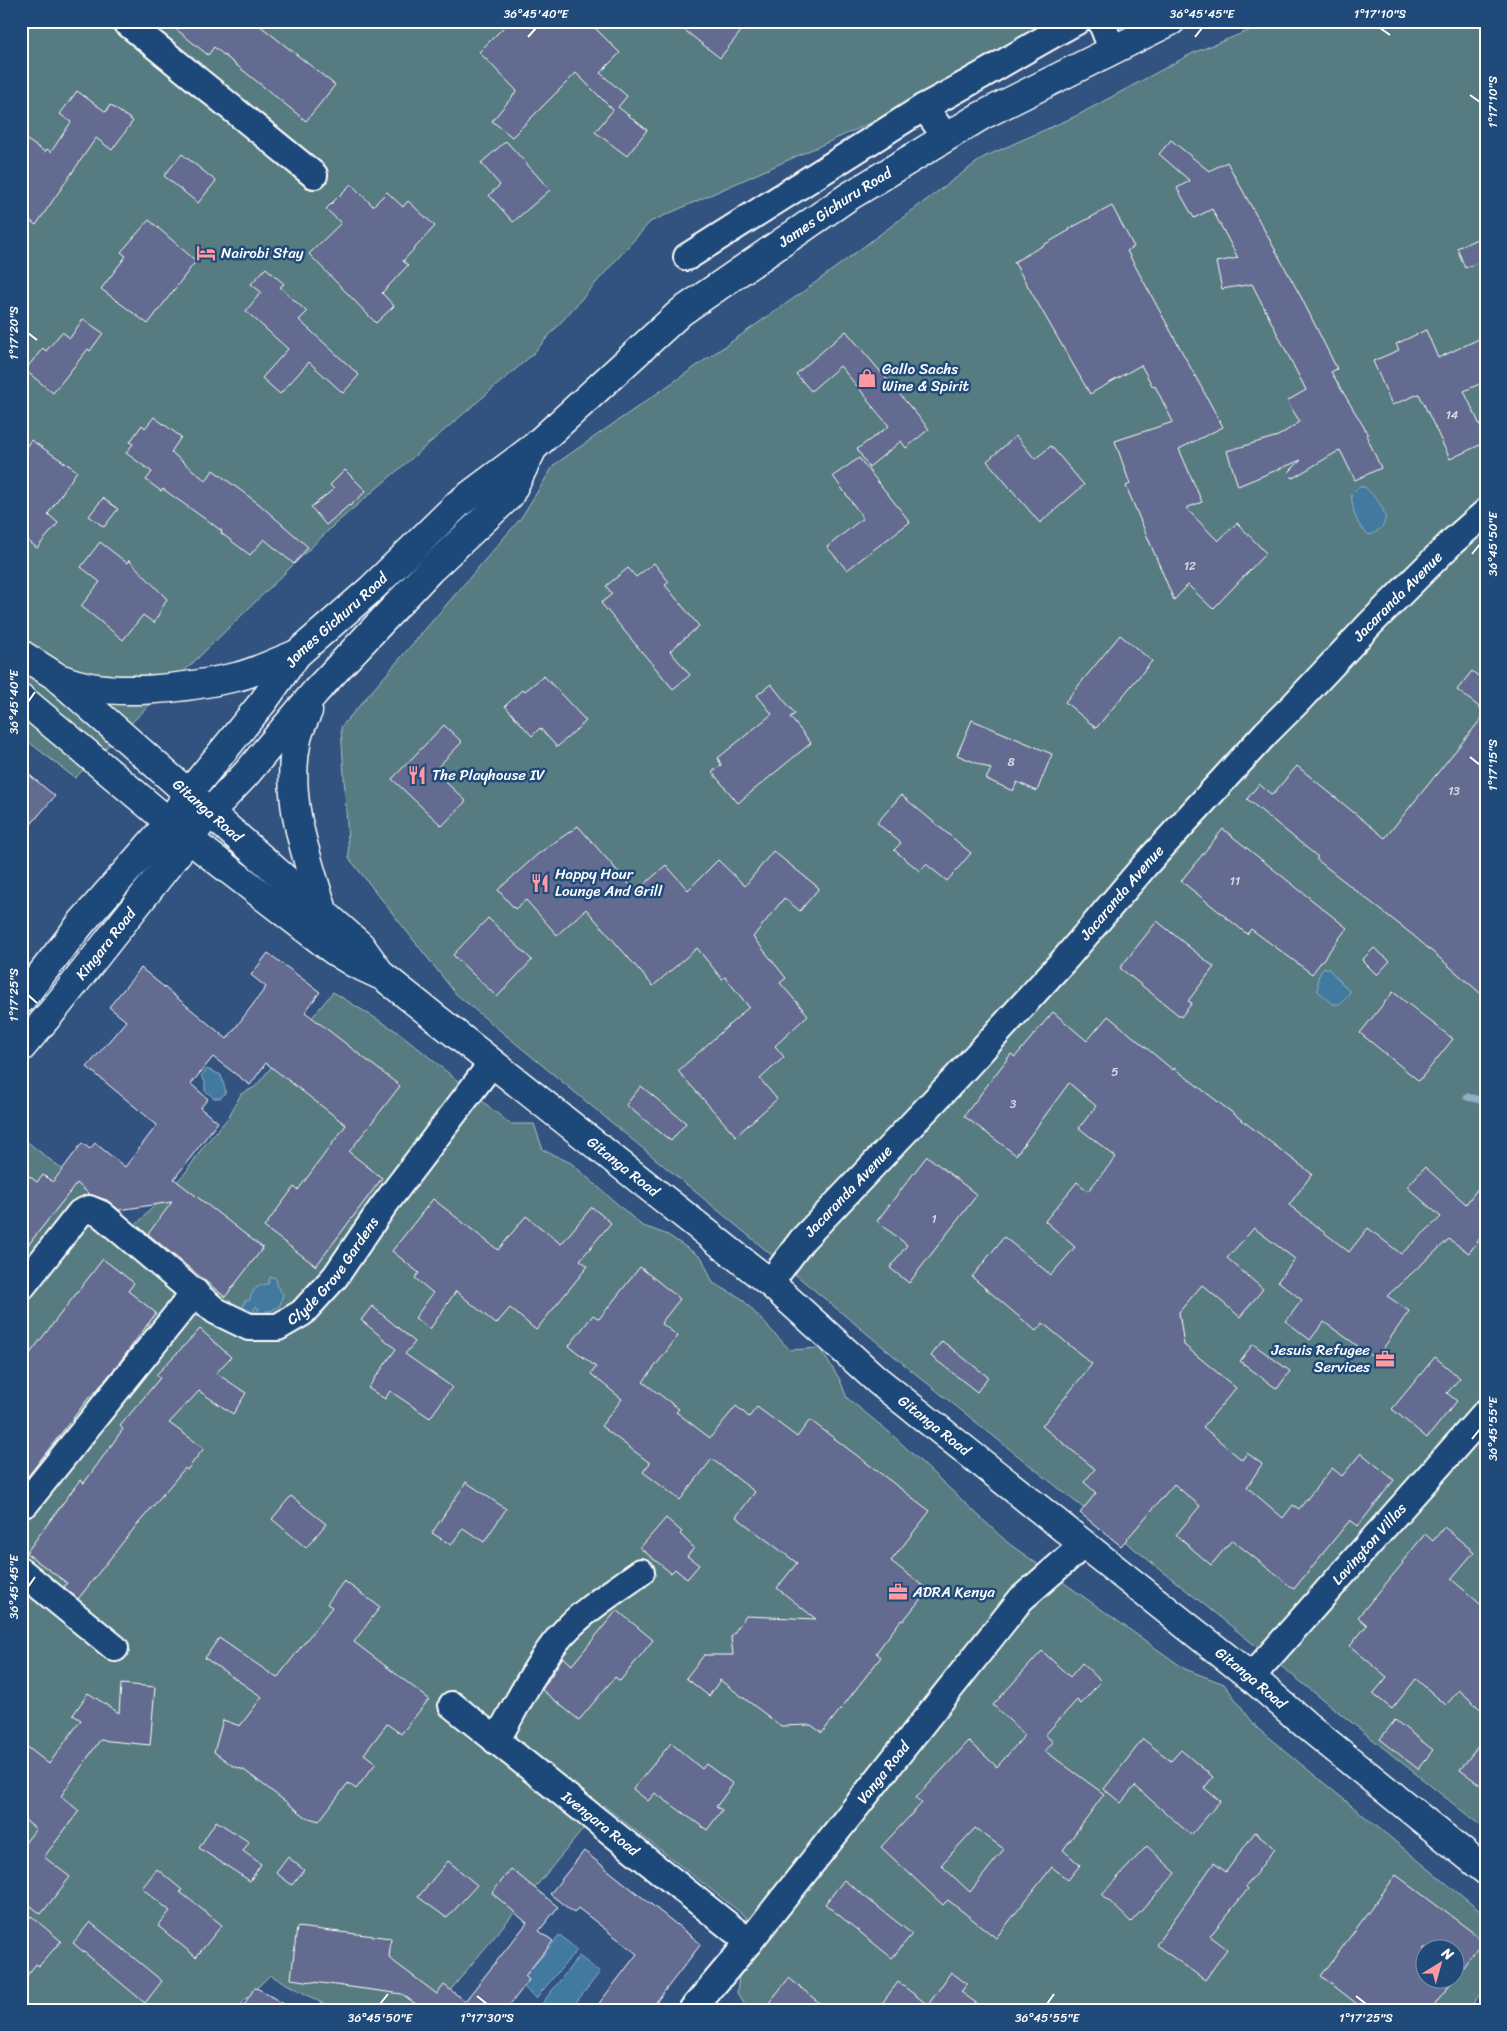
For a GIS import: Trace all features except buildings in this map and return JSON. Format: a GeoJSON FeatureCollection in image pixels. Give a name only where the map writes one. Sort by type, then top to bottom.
{"type":"FeatureCollection","features":[{"type":"Feature","properties":{"kind":"main road","name":"James Gichuru Road"},"geometry":{"type":"LineString","coordinates":[[179,831],[188,794],[263,702],[297,654],[370,590],[458,504],[534,446],[681,312],[848,197],[981,116],[1170,21]]}},
{"type":"Feature","properties":{"kind":"main road","name":"James Gichuru Road"},"geometry":{"type":"LineString","coordinates":[[179,831],[210,812],[246,774],[316,691],[430,570],[509,496],[534,446]]}},
{"type":"Feature","properties":{"kind":"main road","name":"Gitanga Road"},"geometry":{"type":"LineString","coordinates":[[21,654],[54,676],[360,945],[384,977]]}},
{"type":"Feature","properties":{"kind":"main road"},"geometry":{"type":"LineString","coordinates":[[54,676],[79,686],[163,689],[238,677],[297,654]]}},
{"type":"Feature","properties":{"kind":"main road"},"geometry":{"type":"LineString","coordinates":[[316,691],[297,737],[292,792],[298,826],[324,914]]}},
{"type":"Feature","properties":{"kind":"main road","name":"Gitanga Road"},"geometry":{"type":"LineString","coordinates":[[21,698],[179,831],[333,950],[354,963],[384,977],[770,1283],[877,1380],[1251,1677],[1486,1871]]}},
{"type":"Feature","properties":{"kind":"main road","name":"Kingara Road"},"geometry":{"type":"LineString","coordinates":[[21,1000],[82,922],[179,831]]}},
{"type":"Feature","properties":{"kind":"main road","name":"Kingara Road"},"geometry":{"type":"LineString","coordinates":[[21,1048],[56,1007],[179,831]]}},
{"type":"Feature","properties":{"kind":"street"},"geometry":{"type":"LineString","coordinates":[[125,21],[314,174]]}},
{"type":"Feature","properties":{"kind":"street"},"geometry":{"type":"LineString","coordinates":[[687,257],[924,107],[1077,21]]}},
{"type":"Feature","properties":{"kind":"street"},"geometry":{"type":"LineString","coordinates":[[1101,21],[1112,49]]}},
{"type":"Feature","properties":{"kind":"street"},"geometry":{"type":"LineString","coordinates":[[924,107],[946,137]]}},
{"type":"Feature","properties":{"kind":"street","name":"Jacaranda Avenue"},"geometry":{"type":"LineString","coordinates":[[770,1283],[802,1240],[956,1078],[1066,958],[1146,864],[1266,733],[1371,623],[1452,542],[1486,512]]}},
{"type":"Feature","properties":{"kind":"street","name":"Clyde Grove Gardens"},"geometry":{"type":"LineString","coordinates":[[21,1288],[80,1213],[89,1209],[101,1214],[216,1311],[249,1327],[278,1327],[302,1313],[334,1277],[382,1208],[492,1063]]}},
{"type":"Feature","properties":{"kind":"street"},"geometry":{"type":"LineString","coordinates":[[26,1503],[194,1292]]}},
{"type":"Feature","properties":{"kind":"street","name":"Lavington Villas"},"geometry":{"type":"LineString","coordinates":[[1251,1677],[1486,1412]]}},
{"type":"Feature","properties":{"kind":"street","name":"Vanga Road"},"geometry":{"type":"LineString","coordinates":[[704,2005],[749,1942],[1021,1599],[1083,1545]]}},
{"type":"Feature","properties":{"kind":"street"},"geometry":{"type":"LineString","coordinates":[[21,1571],[115,1648]]}},
{"type":"Feature","properties":{"kind":"street"},"geometry":{"type":"LineString","coordinates":[[496,1741],[544,1660],[567,1628],[593,1606],[642,1572]]}},
{"type":"Feature","properties":{"kind":"street","name":"Ivengara Road"},"geometry":{"type":"LineString","coordinates":[[452,1705],[749,1942]]}},
{"type":"Feature","properties":{"kind":"green space"},"geometry":{"type":"Polygon","coordinates":[[[21,21],[1086,21],[942,91],[650,222],[531,356],[335,524],[75,778],[21,736],[21,21]]]}},
{"type":"Feature","properties":{"kind":"green space"},"geometry":{"type":"Polygon","coordinates":[[[1273,21],[1486,21],[1486,1830],[917,1375],[456,994],[349,858],[341,727],[521,518],[554,465],[800,294],[984,157],[1076,116],[1193,53],[1273,21]]]}},
{"type":"Feature","properties":{"kind":"green space"},"geometry":{"type":"Polygon","coordinates":[[[333,992],[401,1034],[510,1124],[534,1124],[543,1150],[571,1163],[641,1225],[668,1235],[702,1258],[713,1283],[741,1298],[790,1350],[819,1348],[839,1378],[847,1398],[889,1432],[1008,1543],[1185,1669],[1224,1684],[1257,1728],[1486,1916],[1486,1987],[1468,2010],[748,2010],[737,1993],[746,1917],[603,1805],[434,2010],[335,2010],[270,1975],[243,2002],[238,2010],[21,2010],[21,1137],[135,1226],[186,1172],[203,1147],[228,1118],[241,1094],[255,1087],[333,992]]]}},
{"type":"Feature","properties":{"kind":"water"},"geometry":{"type":"Polygon","coordinates":[[[1358,487],[1365,487],[1384,512],[1384,525],[1370,535],[1361,527],[1354,511],[1351,494],[1358,487]]]}},
{"type":"Feature","properties":{"kind":"water"},"geometry":{"type":"Polygon","coordinates":[[[1324,967],[1329,969],[1350,992],[1341,1004],[1332,1004],[1318,991],[1318,977],[1324,967]]]}},
{"type":"Feature","properties":{"kind":"water"},"geometry":{"type":"Polygon","coordinates":[[[207,1069],[221,1075],[226,1092],[221,1098],[213,1098],[205,1091],[205,1082],[201,1076],[207,1069]]]}},
{"type":"Feature","properties":{"kind":"water"},"geometry":{"type":"Polygon","coordinates":[[[270,1277],[274,1277],[277,1280],[276,1285],[283,1294],[280,1305],[271,1311],[266,1311],[268,1315],[254,1315],[259,1309],[256,1306],[253,1312],[244,1311],[245,1301],[250,1300],[253,1291],[258,1287],[268,1284],[270,1277]]]}},
{"type":"Feature","properties":{"kind":"water"},"geometry":{"type":"Polygon","coordinates":[[[560,1935],[577,1950],[536,1998],[519,1983],[560,1935]]]}},
{"type":"Feature","properties":{"kind":"water"},"geometry":{"type":"Polygon","coordinates":[[[579,1956],[600,1972],[570,2010],[537,2010],[579,1956]]]}},
{"type":"Feature","properties":{"kind":"waterway"},"geometry":{"type":"LineString","coordinates":[[1467,1097],[1486,1101]]}},
{"type":"Feature","properties":{"kind":"place","name":"Nairobi Stay"},"geometry":{"type":"Point","coordinates":[206,253]}},
{"type":"Feature","properties":{"kind":"place","name":"Gallo Sachs Wine & Spirit"},"geometry":{"type":"Point","coordinates":[867,378]}},
{"type":"Feature","properties":{"kind":"place","name":"The Playhouse IV"},"geometry":{"type":"Point","coordinates":[417,775]}},
{"type":"Feature","properties":{"kind":"place","name":"Happy Hour Lounge And Grill"},"geometry":{"type":"Point","coordinates":[540,883]}},
{"type":"Feature","properties":{"kind":"place","name":"Jesuis Refugee Services"},"geometry":{"type":"Point","coordinates":[1385,1359]}},
{"type":"Feature","properties":{"kind":"place","name":"ADRA Kenya"},"geometry":{"type":"Point","coordinates":[898,1592]}}]}
